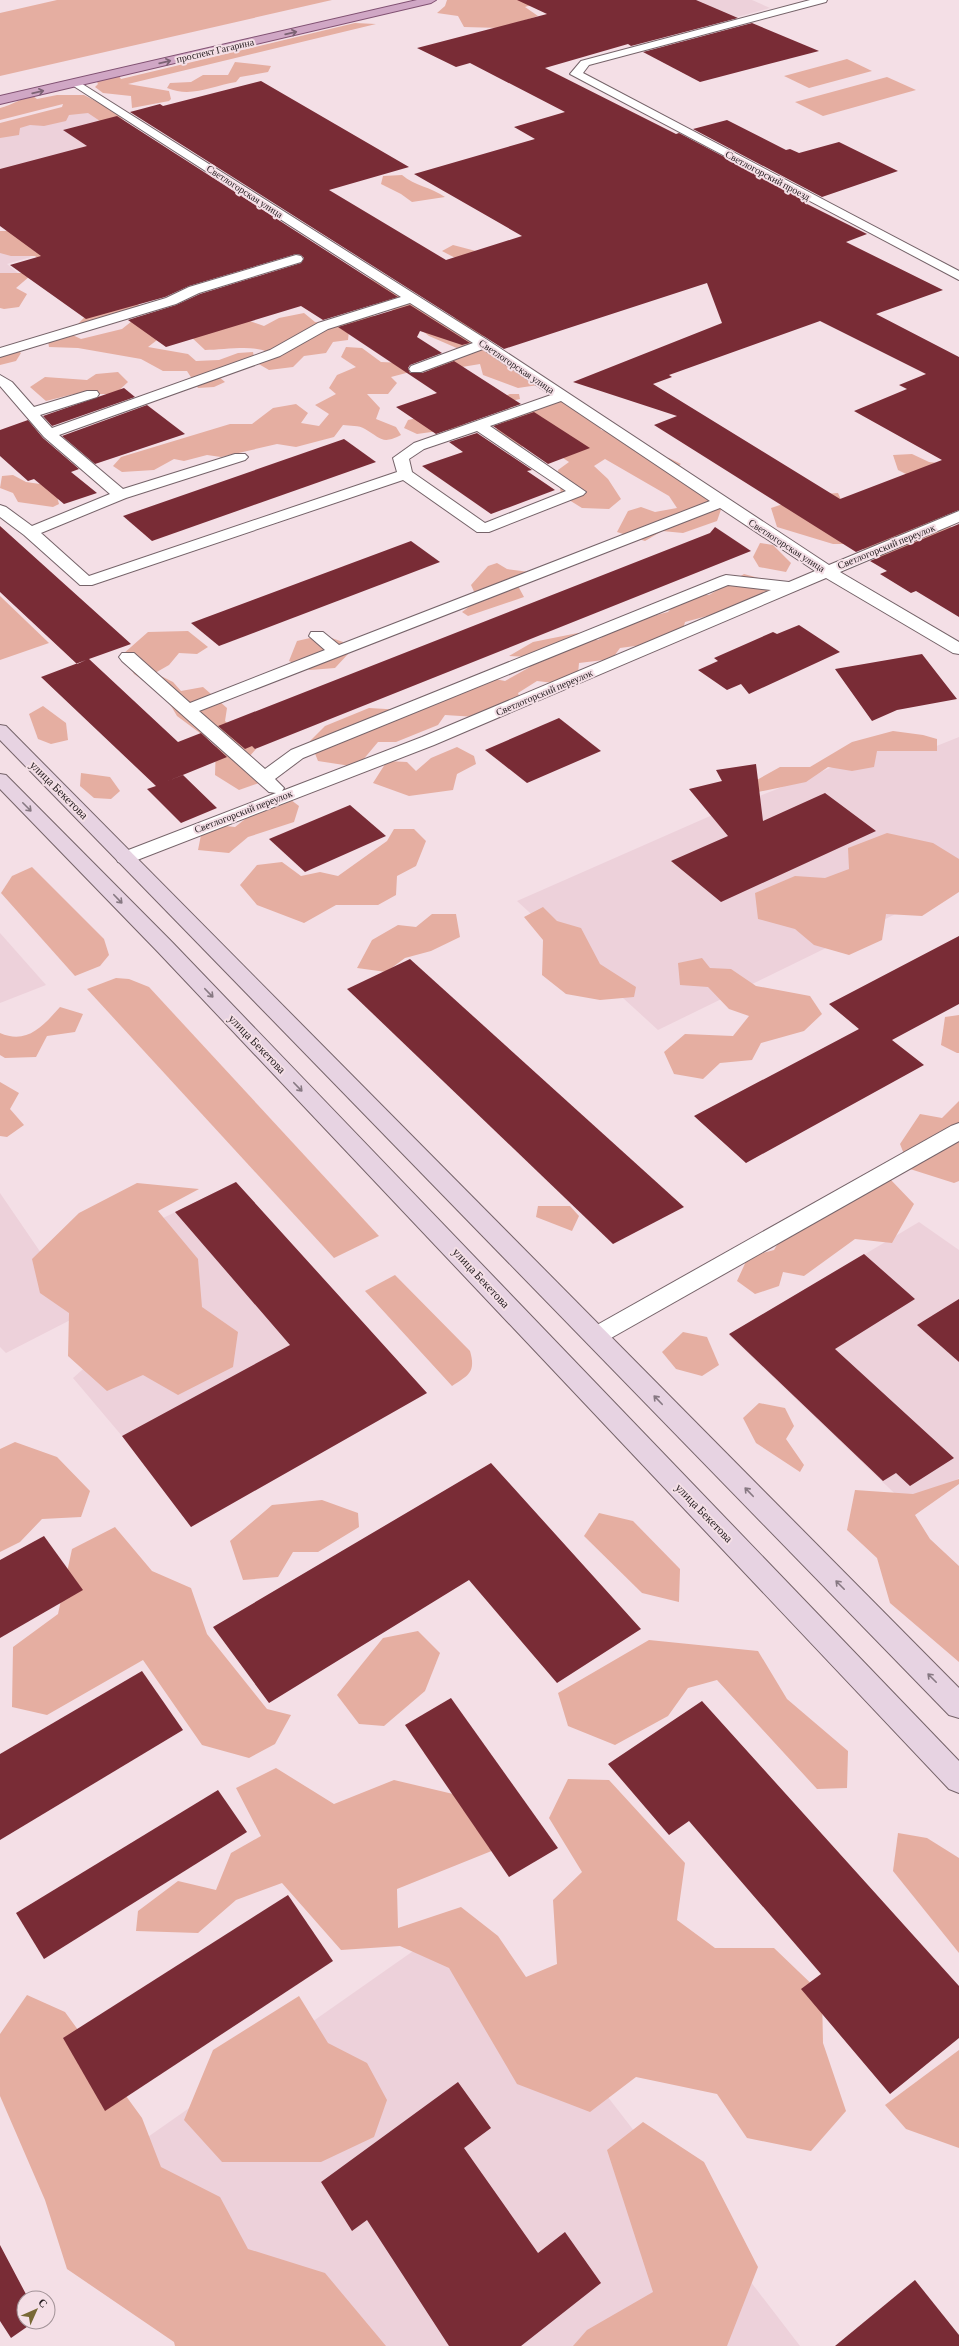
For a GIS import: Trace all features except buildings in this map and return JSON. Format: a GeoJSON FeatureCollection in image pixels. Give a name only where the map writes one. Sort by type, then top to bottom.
{"type":"FeatureCollection","features":[{"type":"Feature","properties":{"kind":"main road","name":"проспект Гагарина"},"geometry":{"type":"LineString","coordinates":[[0,100],[431,0]]}},
{"type":"Feature","properties":{"kind":"main road","name":"улица Бекетова"},"geometry":{"type":"LineString","coordinates":[[0,730],[959,1706]]}},
{"type":"Feature","properties":{"kind":"main road","name":"улица Бекетова"},"geometry":{"type":"LineString","coordinates":[[0,779],[165,947],[959,1780]]}},
{"type":"Feature","properties":{"kind":"street","name":"Светлогорский проезд"},"geometry":{"type":"LineString","coordinates":[[822,0],[585,63],[576,74],[959,276]]}},
{"type":"Feature","properties":{"kind":"street","name":"Светлогорская улица"},"geometry":{"type":"LineString","coordinates":[[76,83],[484,344],[826,571],[959,650]]}},
{"type":"Feature","properties":{"kind":"street"},"geometry":{"type":"LineString","coordinates":[[0,353],[171,301],[194,290],[296,259]]}},
{"type":"Feature","properties":{"kind":"street"},"geometry":{"type":"LineString","coordinates":[[49,434],[275,353],[323,326],[412,298]]}},
{"type":"Feature","properties":{"kind":"street"},"geometry":{"type":"LineString","coordinates":[[416,369],[484,344]]}},
{"type":"Feature","properties":{"kind":"street"},"geometry":{"type":"LineString","coordinates":[[0,379],[10,386],[30,413],[49,434],[121,495]]}},
{"type":"Feature","properties":{"kind":"street"},"geometry":{"type":"LineString","coordinates":[[30,413],[92,394]]}},
{"type":"Feature","properties":{"kind":"street"},"geometry":{"type":"LineString","coordinates":[[479,425],[578,492],[483,529],[405,474],[401,458],[413,450],[479,425],[562,396]]}},
{"type":"Feature","properties":{"kind":"street"},"geometry":{"type":"LineString","coordinates":[[30,532],[121,495],[240,457]]}},
{"type":"Feature","properties":{"kind":"street"},"geometry":{"type":"LineString","coordinates":[[0,510],[30,532],[86,582],[405,474]]}},
{"type":"Feature","properties":{"kind":"street"},"geometry":{"type":"LineString","coordinates":[[188,710],[720,502]]}},
{"type":"Feature","properties":{"kind":"street","name":"Светлогорский переулок"},"geometry":{"type":"LineString","coordinates":[[125,858],[428,741],[826,571],[959,516]]}},
{"type":"Feature","properties":{"kind":"street"},"geometry":{"type":"LineString","coordinates":[[266,778],[297,754],[726,580],[791,587]]}},
{"type":"Feature","properties":{"kind":"street"},"geometry":{"type":"LineString","coordinates":[[317,636],[337,651]]}},
{"type":"Feature","properties":{"kind":"street"},"geometry":{"type":"LineString","coordinates":[[128,657],[266,778],[284,796]]}},
{"type":"Feature","properties":{"kind":"street"},"geometry":{"type":"LineString","coordinates":[[596,1336],[959,1132]]}},
{"type":"Feature","properties":{"kind":"shaded area"},"geometry":{"type":"Polygon","coordinates":[[[57,0],[332,0],[0,76],[0,13],[57,0]]]}},
{"type":"Feature","properties":{"kind":"shaded area"},"geometry":{"type":"Polygon","coordinates":[[[447,0],[547,0],[525,7],[538,16],[500,28],[464,27],[458,16],[437,13],[445,6],[447,0]]]}},
{"type":"Feature","properties":{"kind":"shaded area"},"geometry":{"type":"Polygon","coordinates":[[[675,0],[752,0],[770,8],[737,17],[675,0]]]}},
{"type":"Feature","properties":{"kind":"shaded area"},"geometry":{"type":"Polygon","coordinates":[[[355,23],[376,24],[128,84],[169,91],[171,99],[169,101],[132,108],[131,96],[103,93],[95,87],[98,84],[96,80],[109,75],[119,76],[121,79],[355,23]]]}},
{"type":"Feature","properties":{"kind":"shaded area"},"geometry":{"type":"Polygon","coordinates":[[[847,59],[872,71],[809,88],[784,76],[847,59]]]}},
{"type":"Feature","properties":{"kind":"shaded area"},"geometry":{"type":"Polygon","coordinates":[[[235,62],[271,66],[268,72],[240,77],[236,82],[193,92],[176,91],[167,88],[170,83],[191,82],[203,75],[228,75],[235,62]]]}},
{"type":"Feature","properties":{"kind":"shaded area"},"geometry":{"type":"Polygon","coordinates":[[[887,77],[916,90],[823,116],[795,102],[887,77]]]}},
{"type":"Feature","properties":{"kind":"shaded area"},"geometry":{"type":"Polygon","coordinates":[[[57,95],[84,95],[115,111],[126,123],[106,125],[88,113],[69,115],[66,121],[44,126],[30,125],[20,128],[19,135],[0,138],[0,123],[62,107],[63,104],[0,120],[0,108],[33,96],[37,99],[57,95]]]}},
{"type":"Feature","properties":{"kind":"shaded area"},"geometry":{"type":"Polygon","coordinates":[[[86,104],[182,167],[0,217],[0,125],[86,104]]]}},
{"type":"Feature","properties":{"kind":"shaded area"},"geometry":{"type":"Polygon","coordinates":[[[402,175],[412,182],[445,197],[412,202],[401,194],[381,184],[383,176],[402,175]]]}},
{"type":"Feature","properties":{"kind":"shaded area"},"geometry":{"type":"Polygon","coordinates":[[[0,231],[13,231],[36,246],[35,252],[52,254],[46,264],[35,256],[11,256],[0,253],[0,231]]]}},
{"type":"Feature","properties":{"kind":"shaded area"},"geometry":{"type":"Polygon","coordinates":[[[0,234],[31,257],[7,264],[20,275],[0,281],[0,234]]]}},
{"type":"Feature","properties":{"kind":"shaded area"},"geometry":{"type":"Polygon","coordinates":[[[453,245],[491,255],[461,261],[442,251],[453,245]]]}},
{"type":"Feature","properties":{"kind":"shaded area"},"geometry":{"type":"Polygon","coordinates":[[[350,270],[398,291],[449,325],[456,316],[502,332],[479,337],[479,345],[506,354],[520,362],[527,368],[538,385],[518,388],[483,375],[480,364],[432,372],[425,365],[459,349],[429,336],[407,319],[388,317],[393,309],[370,302],[350,270]]]}},
{"type":"Feature","properties":{"kind":"shaded area"},"geometry":{"type":"Polygon","coordinates":[[[0,273],[28,273],[30,276],[16,288],[27,294],[19,307],[4,309],[0,308],[0,273]]]}},
{"type":"Feature","properties":{"kind":"shaded area"},"geometry":{"type":"Polygon","coordinates":[[[101,300],[136,301],[140,307],[89,325],[78,324],[101,300]]]}},
{"type":"Feature","properties":{"kind":"shaded area"},"geometry":{"type":"Polygon","coordinates":[[[357,312],[372,315],[385,324],[349,331],[348,340],[333,342],[326,353],[304,356],[293,367],[269,370],[257,363],[265,351],[259,349],[244,348],[205,350],[188,334],[244,319],[264,326],[279,318],[304,313],[315,322],[341,324],[357,312]]]}},
{"type":"Feature","properties":{"kind":"shaded area"},"geometry":{"type":"Polygon","coordinates":[[[152,316],[170,330],[148,347],[188,354],[196,361],[219,360],[238,353],[253,352],[254,357],[213,372],[225,382],[214,387],[198,388],[187,371],[163,371],[141,359],[78,348],[49,347],[47,335],[64,331],[81,339],[122,329],[137,317],[152,316]]]}},
{"type":"Feature","properties":{"kind":"shaded area"},"geometry":{"type":"Polygon","coordinates":[[[12,346],[21,353],[16,361],[0,365],[0,349],[12,346]]]}},
{"type":"Feature","properties":{"kind":"shaded area"},"geometry":{"type":"Polygon","coordinates":[[[346,347],[362,348],[381,362],[404,363],[410,372],[391,377],[397,383],[388,394],[367,394],[380,408],[376,419],[396,427],[401,435],[390,440],[385,440],[363,428],[343,425],[334,437],[296,447],[277,444],[221,457],[207,455],[184,461],[174,459],[154,470],[122,472],[113,466],[121,457],[230,424],[252,424],[273,408],[296,404],[308,413],[301,423],[319,426],[329,414],[315,405],[336,394],[329,388],[337,375],[356,367],[341,357],[346,347]]]}},
{"type":"Feature","properties":{"kind":"shaded area"},"geometry":{"type":"Polygon","coordinates":[[[118,372],[128,382],[115,394],[74,394],[46,401],[30,387],[45,377],[87,380],[96,374],[118,372]]]}},
{"type":"Feature","properties":{"kind":"shaded area"},"geometry":{"type":"Polygon","coordinates":[[[510,394],[519,394],[520,399],[498,404],[475,415],[460,428],[417,434],[404,428],[408,420],[493,401],[510,394]]]}},
{"type":"Feature","properties":{"kind":"shaded area"},"geometry":{"type":"Polygon","coordinates":[[[541,399],[565,401],[597,417],[601,430],[627,435],[643,454],[669,458],[681,464],[670,472],[724,501],[717,521],[683,533],[662,531],[645,541],[617,532],[628,511],[641,507],[655,512],[677,508],[669,496],[605,459],[594,466],[608,479],[621,499],[609,509],[582,508],[561,495],[558,470],[569,462],[533,438],[519,449],[495,433],[507,412],[541,399]]]}},
{"type":"Feature","properties":{"kind":"shaded area"},"geometry":{"type":"Polygon","coordinates":[[[912,454],[929,462],[955,465],[959,469],[959,510],[944,514],[954,533],[881,561],[855,544],[833,544],[777,527],[771,508],[810,495],[838,493],[843,504],[932,487],[898,470],[893,455],[912,454]]]}},
{"type":"Feature","properties":{"kind":"shaded area"},"geometry":{"type":"Polygon","coordinates":[[[13,475],[26,482],[54,486],[59,504],[53,507],[18,502],[13,493],[0,488],[2,476],[13,475]]]}},
{"type":"Feature","properties":{"kind":"shaded area"},"geometry":{"type":"Polygon","coordinates":[[[760,543],[773,545],[791,563],[786,572],[759,567],[753,557],[760,543]]]}},
{"type":"Feature","properties":{"kind":"shaded area"},"geometry":{"type":"Polygon","coordinates":[[[497,563],[507,569],[529,572],[518,586],[524,597],[468,616],[462,612],[478,600],[471,585],[488,566],[497,563]]]}},
{"type":"Feature","properties":{"kind":"shaded area"},"geometry":{"type":"Polygon","coordinates":[[[744,574],[770,581],[777,597],[685,622],[680,640],[620,648],[612,659],[579,663],[578,674],[563,684],[537,681],[518,693],[522,705],[476,717],[445,715],[438,725],[396,742],[378,742],[357,767],[318,761],[310,741],[325,726],[369,708],[403,710],[480,676],[505,681],[530,667],[530,657],[509,656],[533,642],[578,633],[598,640],[622,624],[668,612],[685,593],[709,595],[744,574]]]}},
{"type":"Feature","properties":{"kind":"shaded area"},"geometry":{"type":"Polygon","coordinates":[[[0,596],[49,643],[0,660],[0,596]]]}},
{"type":"Feature","properties":{"kind":"shaded area"},"geometry":{"type":"Polygon","coordinates":[[[188,631],[208,647],[197,654],[179,653],[169,665],[155,673],[173,682],[181,691],[203,687],[227,708],[225,721],[256,749],[248,758],[265,769],[259,783],[239,790],[215,775],[216,745],[177,716],[164,694],[134,674],[123,654],[148,632],[188,631]]]}},
{"type":"Feature","properties":{"kind":"shaded area"},"geometry":{"type":"Polygon","coordinates":[[[323,635],[343,642],[348,654],[335,668],[310,670],[289,661],[297,641],[323,635]]]}},
{"type":"Feature","properties":{"kind":"shaded area"},"geometry":{"type":"Polygon","coordinates":[[[43,706],[66,723],[68,740],[51,744],[38,739],[29,714],[43,706]]]}},
{"type":"Feature","properties":{"kind":"shaded area"},"geometry":{"type":"Polygon","coordinates":[[[893,731],[923,735],[937,739],[937,751],[877,751],[874,767],[852,771],[828,767],[806,782],[753,793],[746,786],[780,767],[810,767],[852,742],[893,731]]]}},
{"type":"Feature","properties":{"kind":"shaded area"},"geometry":{"type":"Polygon","coordinates":[[[959,737],[959,883],[658,1030],[517,901],[717,813],[883,747],[924,751],[959,737]]]}},
{"type":"Feature","properties":{"kind":"shaded area"},"geometry":{"type":"Polygon","coordinates":[[[457,747],[474,756],[476,764],[457,774],[453,790],[409,796],[373,783],[387,761],[407,762],[416,771],[431,758],[457,747]]]}},
{"type":"Feature","properties":{"kind":"shaded area"},"geometry":{"type":"Polygon","coordinates":[[[81,773],[110,777],[120,791],[111,799],[94,798],[80,786],[81,773]]]}},
{"type":"Feature","properties":{"kind":"shaded area"},"geometry":{"type":"Polygon","coordinates":[[[291,800],[299,806],[294,822],[248,837],[229,853],[198,850],[202,830],[216,825],[235,827],[259,808],[291,800]]]}},
{"type":"Feature","properties":{"kind":"shaded area"},"geometry":{"type":"Polygon","coordinates":[[[394,829],[414,829],[426,841],[416,866],[397,876],[396,895],[378,905],[336,905],[304,923],[257,905],[240,885],[257,865],[282,862],[301,876],[320,872],[338,876],[387,841],[394,829]]]}},
{"type":"Feature","properties":{"kind":"shaded area"},"geometry":{"type":"Polygon","coordinates":[[[887,833],[933,843],[959,859],[959,892],[922,916],[886,914],[882,940],[849,955],[814,945],[795,929],[758,919],[755,893],[795,876],[825,878],[849,869],[848,848],[887,833]]]}},
{"type":"Feature","properties":{"kind":"shaded area"},"geometry":{"type":"Polygon","coordinates":[[[32,867],[104,939],[109,955],[100,966],[75,976],[1,893],[12,876],[32,867]]]}},
{"type":"Feature","properties":{"kind":"shaded area"},"geometry":{"type":"Polygon","coordinates":[[[543,907],[557,921],[581,928],[600,964],[636,987],[634,997],[600,1000],[566,994],[542,975],[543,940],[524,917],[543,907]]]}},
{"type":"Feature","properties":{"kind":"shaded area"},"geometry":{"type":"Polygon","coordinates":[[[432,914],[456,914],[460,937],[431,951],[405,958],[386,972],[357,968],[372,940],[398,925],[416,927],[432,914]]]}},
{"type":"Feature","properties":{"kind":"shaded area"},"geometry":{"type":"Polygon","coordinates":[[[0,933],[46,985],[0,1003],[0,933]]]}},
{"type":"Feature","properties":{"kind":"shaded area"},"geometry":{"type":"Polygon","coordinates":[[[702,958],[710,968],[731,969],[756,986],[810,996],[822,1014],[804,1031],[761,1043],[752,1060],[720,1063],[703,1079],[674,1074],[664,1052],[685,1034],[733,1036],[749,1016],[729,1009],[708,987],[680,985],[678,963],[702,958]]]}},
{"type":"Feature","properties":{"kind":"shaded area"},"geometry":{"type":"Polygon","coordinates":[[[116,978],[129,979],[149,987],[379,1236],[334,1258],[87,989],[116,978]]]}},
{"type":"Feature","properties":{"kind":"shaded area"},"geometry":{"type":"Polygon","coordinates":[[[60,1007],[83,1014],[75,1032],[47,1036],[36,1057],[5,1058],[0,1055],[0,1033],[18,1037],[34,1032],[41,1027],[60,1007]]]}},
{"type":"Feature","properties":{"kind":"shaded area"},"geometry":{"type":"Polygon","coordinates":[[[959,1015],[959,1053],[957,1053],[941,1045],[945,1017],[959,1015]]]}},
{"type":"Feature","properties":{"kind":"shaded area"},"geometry":{"type":"Polygon","coordinates":[[[0,1082],[19,1093],[10,1109],[24,1125],[7,1137],[0,1136],[0,1082]]]}},
{"type":"Feature","properties":{"kind":"shaded area"},"geometry":{"type":"Polygon","coordinates":[[[959,1101],[959,1181],[954,1183],[910,1169],[900,1144],[920,1114],[942,1118],[959,1101]]]}},
{"type":"Feature","properties":{"kind":"shaded area"},"geometry":{"type":"Polygon","coordinates":[[[891,1180],[914,1204],[892,1243],[855,1239],[804,1276],[783,1272],[779,1286],[755,1294],[737,1281],[748,1257],[774,1250],[792,1220],[863,1181],[891,1180]]]}},
{"type":"Feature","properties":{"kind":"shaded area"},"geometry":{"type":"Polygon","coordinates":[[[236,1182],[427,1393],[191,1527],[122,1436],[73,1378],[108,1347],[84,1313],[6,1353],[0,1347],[0,1193],[54,1272],[236,1182]]]}},
{"type":"Feature","properties":{"kind":"shaded area"},"geometry":{"type":"Polygon","coordinates":[[[137,1183],[199,1189],[158,1211],[198,1259],[202,1307],[238,1332],[233,1367],[178,1395],[143,1375],[107,1391],[68,1356],[69,1313],[40,1293],[32,1259],[79,1213],[137,1183]]]}},
{"type":"Feature","properties":{"kind":"shaded area"},"geometry":{"type":"Polygon","coordinates":[[[538,1206],[570,1206],[579,1216],[572,1231],[536,1217],[538,1206]]]}},
{"type":"Feature","properties":{"kind":"shaded area"},"geometry":{"type":"Polygon","coordinates":[[[919,1222],[959,1250],[959,1478],[912,1510],[729,1335],[919,1222]]]}},
{"type":"Feature","properties":{"kind":"shaded area"},"geometry":{"type":"Polygon","coordinates":[[[395,1275],[470,1351],[472,1364],[470,1372],[467,1376],[452,1386],[365,1291],[395,1275]]]}},
{"type":"Feature","properties":{"kind":"shaded area"},"geometry":{"type":"Polygon","coordinates":[[[683,1332],[707,1337],[719,1365],[702,1376],[676,1369],[662,1352],[683,1332]]]}},
{"type":"Feature","properties":{"kind":"shaded area"},"geometry":{"type":"Polygon","coordinates":[[[759,1403],[785,1408],[794,1426],[786,1439],[804,1465],[800,1472],[756,1443],[743,1418],[759,1403]]]}},
{"type":"Feature","properties":{"kind":"shaded area"},"geometry":{"type":"Polygon","coordinates":[[[15,1442],[57,1457],[90,1491],[81,1517],[42,1519],[20,1542],[0,1552],[0,1449],[15,1442]]]}},
{"type":"Feature","properties":{"kind":"shaded area"},"geometry":{"type":"Polygon","coordinates":[[[959,1479],[959,1484],[915,1515],[930,1539],[959,1566],[959,1662],[890,1603],[877,1558],[847,1530],[855,1490],[913,1494],[959,1479]]]}},
{"type":"Feature","properties":{"kind":"shaded area"},"geometry":{"type":"Polygon","coordinates":[[[322,1500],[358,1513],[359,1527],[318,1552],[293,1552],[278,1577],[243,1580],[230,1541],[272,1505],[322,1500]]]}},
{"type":"Feature","properties":{"kind":"shaded area"},"geometry":{"type":"Polygon","coordinates":[[[599,1513],[633,1521],[680,1569],[679,1602],[642,1593],[584,1536],[599,1513]]]}},
{"type":"Feature","properties":{"kind":"shaded area"},"geometry":{"type":"Polygon","coordinates":[[[115,1527],[152,1571],[191,1588],[207,1634],[267,1709],[291,1715],[275,1744],[249,1758],[202,1745],[143,1660],[47,1715],[12,1707],[13,1647],[58,1614],[72,1549],[115,1527]]]}},
{"type":"Feature","properties":{"kind":"shaded area"},"geometry":{"type":"Polygon","coordinates":[[[418,1631],[440,1653],[425,1691],[384,1726],[359,1724],[337,1695],[383,1638],[418,1631]]]}},
{"type":"Feature","properties":{"kind":"shaded area"},"geometry":{"type":"Polygon","coordinates":[[[649,1640],[758,1651],[787,1699],[848,1751],[847,1788],[817,1789],[717,1680],[688,1688],[668,1716],[615,1745],[568,1726],[558,1693],[649,1640]]]}},
{"type":"Feature","properties":{"kind":"shaded area"},"geometry":{"type":"Polygon","coordinates":[[[276,1768],[334,1804],[394,1780],[470,1798],[499,1848],[397,1889],[398,1928],[461,1907],[498,1936],[526,1977],[557,1964],[553,1900],[582,1872],[549,1818],[568,1779],[609,1780],[685,1863],[677,1920],[715,1948],[774,1948],[822,1994],[823,2043],[846,2111],[811,2151],[747,2138],[717,2094],[636,2077],[590,2112],[517,2084],[449,1968],[400,1946],[341,1950],[282,1883],[236,1900],[198,1933],[136,1931],[138,1911],[178,1881],[216,1890],[231,1853],[261,1836],[236,1788],[276,1768]]]}},
{"type":"Feature","properties":{"kind":"shaded area"},"geometry":{"type":"Polygon","coordinates":[[[898,1833],[927,1838],[959,1858],[959,1953],[893,1871],[898,1833]]]}},
{"type":"Feature","properties":{"kind":"shaded area"},"geometry":{"type":"Polygon","coordinates":[[[466,1914],[800,2346],[213,2346],[105,2167],[466,1914]]]}},
{"type":"Feature","properties":{"kind":"shaded area"},"geometry":{"type":"Polygon","coordinates":[[[27,1995],[65,2012],[142,2118],[161,2167],[220,2197],[248,2249],[325,2273],[386,2346],[175,2346],[174,2342],[67,2269],[45,2200],[0,2096],[0,2034],[27,1995]]]}},
{"type":"Feature","properties":{"kind":"shaded area"},"geometry":{"type":"Polygon","coordinates":[[[299,1996],[328,2043],[367,2063],[387,2100],[374,2137],[321,2162],[222,2162],[184,2120],[213,2050],[299,1996]]]}},
{"type":"Feature","properties":{"kind":"shaded area"},"geometry":{"type":"Polygon","coordinates":[[[959,2050],[959,2148],[906,2129],[885,2105],[959,2050]]]}},
{"type":"Feature","properties":{"kind":"shaded area"},"geometry":{"type":"Polygon","coordinates":[[[643,2122],[704,2162],[758,2267],[727,2346],[573,2346],[587,2330],[653,2292],[607,2150],[643,2122]]]}}]}
